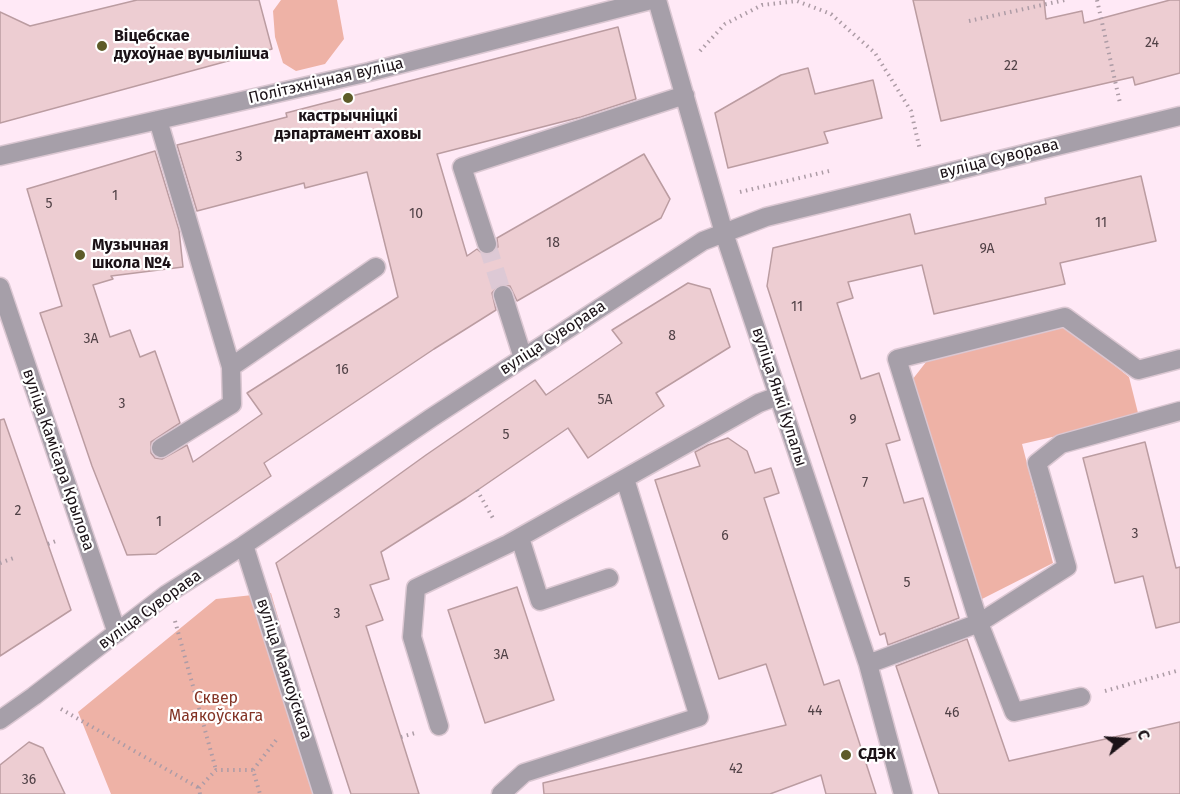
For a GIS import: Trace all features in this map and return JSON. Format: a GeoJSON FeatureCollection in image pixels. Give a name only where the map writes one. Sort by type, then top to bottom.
{"type":"FeatureCollection","features":[{"type":"Feature","properties":{"kind":"street","name":"Політэхнічная вуліца"},"geometry":{"type":"LineString","coordinates":[[0,156],[369,72],[597,6],[651,0]]}},
{"type":"Feature","properties":{"kind":"street","name":"вуліца Янкі Купалы"},"geometry":{"type":"LineString","coordinates":[[657,0],[724,233],[868,664],[903,794]]}},
{"type":"Feature","properties":{"kind":"street"},"geometry":{"type":"LineString","coordinates":[[487,244],[462,167],[685,95]]}},
{"type":"Feature","properties":{"kind":"street","name":"вуліца Суворава"},"geometry":{"type":"LineString","coordinates":[[0,720],[167,594],[703,241],[766,217],[1180,116]]}},
{"type":"Feature","properties":{"kind":"street"},"geometry":{"type":"LineString","coordinates":[[158,120],[231,367],[232,404],[161,448]]}},
{"type":"Feature","properties":{"kind":"street"},"geometry":{"type":"LineString","coordinates":[[231,367],[376,267]]}},
{"type":"Feature","properties":{"kind":"street","name":"вуліца Камісара Крылова"},"geometry":{"type":"LineString","coordinates":[[1,290],[117,633]]}},
{"type":"Feature","properties":{"kind":"street"},"geometry":{"type":"LineString","coordinates":[[503,295],[523,358]]}},
{"type":"Feature","properties":{"kind":"street"},"geometry":{"type":"LineString","coordinates":[[1081,698],[1014,712],[979,623],[897,360],[1065,317],[1138,370],[1180,359]]}},
{"type":"Feature","properties":{"kind":"street"},"geometry":{"type":"LineString","coordinates":[[439,726],[412,637],[416,588],[514,541],[759,403],[778,396]]}},
{"type":"Feature","properties":{"kind":"street"},"geometry":{"type":"LineString","coordinates":[[868,664],[979,623],[1067,567],[1037,463],[1061,444],[1180,411]]}},
{"type":"Feature","properties":{"kind":"street"},"geometry":{"type":"LineString","coordinates":[[501,794],[524,773],[699,717],[625,479]]}},
{"type":"Feature","properties":{"kind":"street"},"geometry":{"type":"LineString","coordinates":[[514,541],[540,601],[609,578]]}},
{"type":"Feature","properties":{"kind":"street","name":"вуліца Маякоўскага"},"geometry":{"type":"LineString","coordinates":[[244,545],[323,794]]}},
{"type":"Feature","properties":{"kind":"path"},"geometry":{"type":"LineString","coordinates":[[969,21],[1065,0]]}},
{"type":"Feature","properties":{"kind":"path"},"geometry":{"type":"LineString","coordinates":[[1097,0],[1120,103]]}},
{"type":"Feature","properties":{"kind":"path"},"geometry":{"type":"LineString","coordinates":[[697,54],[725,24],[762,5],[797,1],[831,14],[875,53],[911,111],[920,150]]}},
{"type":"Feature","properties":{"kind":"path"},"geometry":{"type":"LineString","coordinates":[[477,490],[514,541]]}},
{"type":"Feature","properties":{"kind":"path"},"geometry":{"type":"LineString","coordinates":[[0,563],[14,558]]}},
{"type":"Feature","properties":{"kind":"path"},"geometry":{"type":"LineString","coordinates":[[167,594],[216,770]]}},
{"type":"Feature","properties":{"kind":"path"},"geometry":{"type":"LineString","coordinates":[[1081,698],[1180,670]]}},
{"type":"Feature","properties":{"kind":"path"},"geometry":{"type":"LineString","coordinates":[[34,696],[73,715],[199,788]]}},
{"type":"Feature","properties":{"kind":"path"},"geometry":{"type":"LineString","coordinates":[[199,788],[216,770],[253,770],[260,794]]}},
{"type":"Feature","properties":{"kind":"path"},"geometry":{"type":"LineString","coordinates":[[199,788],[200,794]]}},
{"type":"Feature","properties":{"kind":"green space"},"geometry":{"type":"Polygon","coordinates":[[[281,0],[337,0],[344,39],[325,64],[296,71],[283,63],[275,37],[273,11],[281,0]]]}},
{"type":"Feature","properties":{"kind":"green space"},"geometry":{"type":"Polygon","coordinates":[[[1064,325],[1129,377],[1139,417],[1022,444],[1053,563],[982,599],[912,380],[930,357],[1064,325]]]}},
{"type":"Feature","properties":{"kind":"green space","name":"Сквер Маякоўскага"},"geometry":{"type":"Polygon","coordinates":[[[271,593],[329,794],[111,794],[78,712],[216,599],[271,593]]]}},
{"type":"Feature","properties":{"kind":"building","name":"Віцебскае духоўнае вучылішча"},"geometry":{"type":"Polygon","coordinates":[[[137,0],[259,0],[272,49],[0,123],[0,12],[30,26],[137,0]]]}},
{"type":"Feature","properties":{"kind":"building"},"geometry":{"type":"Polygon","coordinates":[[[913,0],[1044,0],[1046,19],[1082,11],[1084,23],[1170,0],[1180,0],[1180,73],[1135,85],[1133,77],[941,121],[913,0]]]}},
{"type":"Feature","properties":{"kind":"building"},"geometry":{"type":"Polygon","coordinates":[[[618,27],[636,99],[581,117],[437,154],[467,256],[477,249],[484,255],[491,254],[498,247],[497,238],[644,154],[670,199],[661,218],[517,301],[510,286],[499,285],[492,293],[496,310],[264,463],[271,476],[156,554],[127,555],[92,466],[40,313],[62,306],[27,189],[155,151],[179,230],[183,267],[111,276],[113,279],[93,285],[110,337],[130,330],[140,357],[155,351],[180,423],[151,442],[151,453],[155,458],[162,459],[187,445],[193,462],[262,414],[247,393],[398,297],[367,172],[305,188],[304,183],[197,211],[177,145],[287,117],[286,113],[618,27]]]}},
{"type":"Feature","properties":{"kind":"building"},"geometry":{"type":"Polygon","coordinates":[[[808,68],[815,94],[873,80],[882,118],[824,132],[828,143],[728,168],[715,113],[781,75],[808,68]]]}},
{"type":"Feature","properties":{"kind":"building"},"geometry":{"type":"Polygon","coordinates":[[[1141,176],[1156,241],[1060,263],[1065,284],[934,314],[922,265],[848,282],[853,298],[837,303],[861,379],[879,373],[900,440],[886,444],[904,503],[923,498],[959,618],[888,645],[885,633],[880,635],[767,286],[773,248],[910,214],[915,234],[1046,204],[1045,198],[1141,176]]]}},
{"type":"Feature","properties":{"kind":"building"},"geometry":{"type":"Polygon","coordinates":[[[688,283],[710,289],[730,347],[656,393],[664,406],[588,458],[568,428],[466,498],[381,552],[389,579],[370,585],[383,620],[366,626],[419,794],[351,794],[276,563],[535,380],[546,395],[622,343],[612,330],[688,283]]]}},
{"type":"Feature","properties":{"kind":"building"},"geometry":{"type":"Polygon","coordinates":[[[4,419],[71,610],[0,656],[0,420],[4,419]]]}},
{"type":"Feature","properties":{"kind":"building"},"geometry":{"type":"Polygon","coordinates":[[[728,438],[747,451],[755,473],[771,468],[779,493],[764,498],[824,685],[839,680],[876,794],[826,794],[821,775],[770,794],[544,794],[543,783],[786,725],[766,664],[719,679],[655,480],[700,466],[695,452],[728,438]]]}},
{"type":"Feature","properties":{"kind":"building"},"geometry":{"type":"Polygon","coordinates":[[[1145,442],[1176,568],[1180,567],[1180,622],[1156,628],[1143,576],[1115,583],[1083,458],[1145,442]]]}},
{"type":"Feature","properties":{"kind":"building"},"geometry":{"type":"Polygon","coordinates":[[[517,587],[554,700],[485,723],[448,610],[517,587]]]}},
{"type":"Feature","properties":{"kind":"building"},"geometry":{"type":"Polygon","coordinates":[[[967,639],[1009,761],[1180,722],[1180,794],[939,794],[896,666],[967,639]]]}},
{"type":"Feature","properties":{"kind":"building"},"geometry":{"type":"Polygon","coordinates":[[[29,742],[43,748],[65,794],[0,794],[0,765],[29,742]]]}},
{"type":"Feature","properties":{"kind":"tunnel"},"geometry":{"type":"LineString","coordinates":[[487,244],[503,295]]}},
{"type":"Feature","properties":{"kind":"place","name":"Віцебскае духоўнае вучылішча"},"geometry":{"type":"Point","coordinates":[102,46]}},
{"type":"Feature","properties":{"kind":"place","name":"кастрычніцкі дэпартамент аховы"},"geometry":{"type":"Point","coordinates":[348,98]}},
{"type":"Feature","properties":{"kind":"place","name":"Музычная школа №4"},"geometry":{"type":"Point","coordinates":[80,255]}},
{"type":"Feature","properties":{"kind":"place","name":"СДЭК"},"geometry":{"type":"Point","coordinates":[846,755]}}]}
